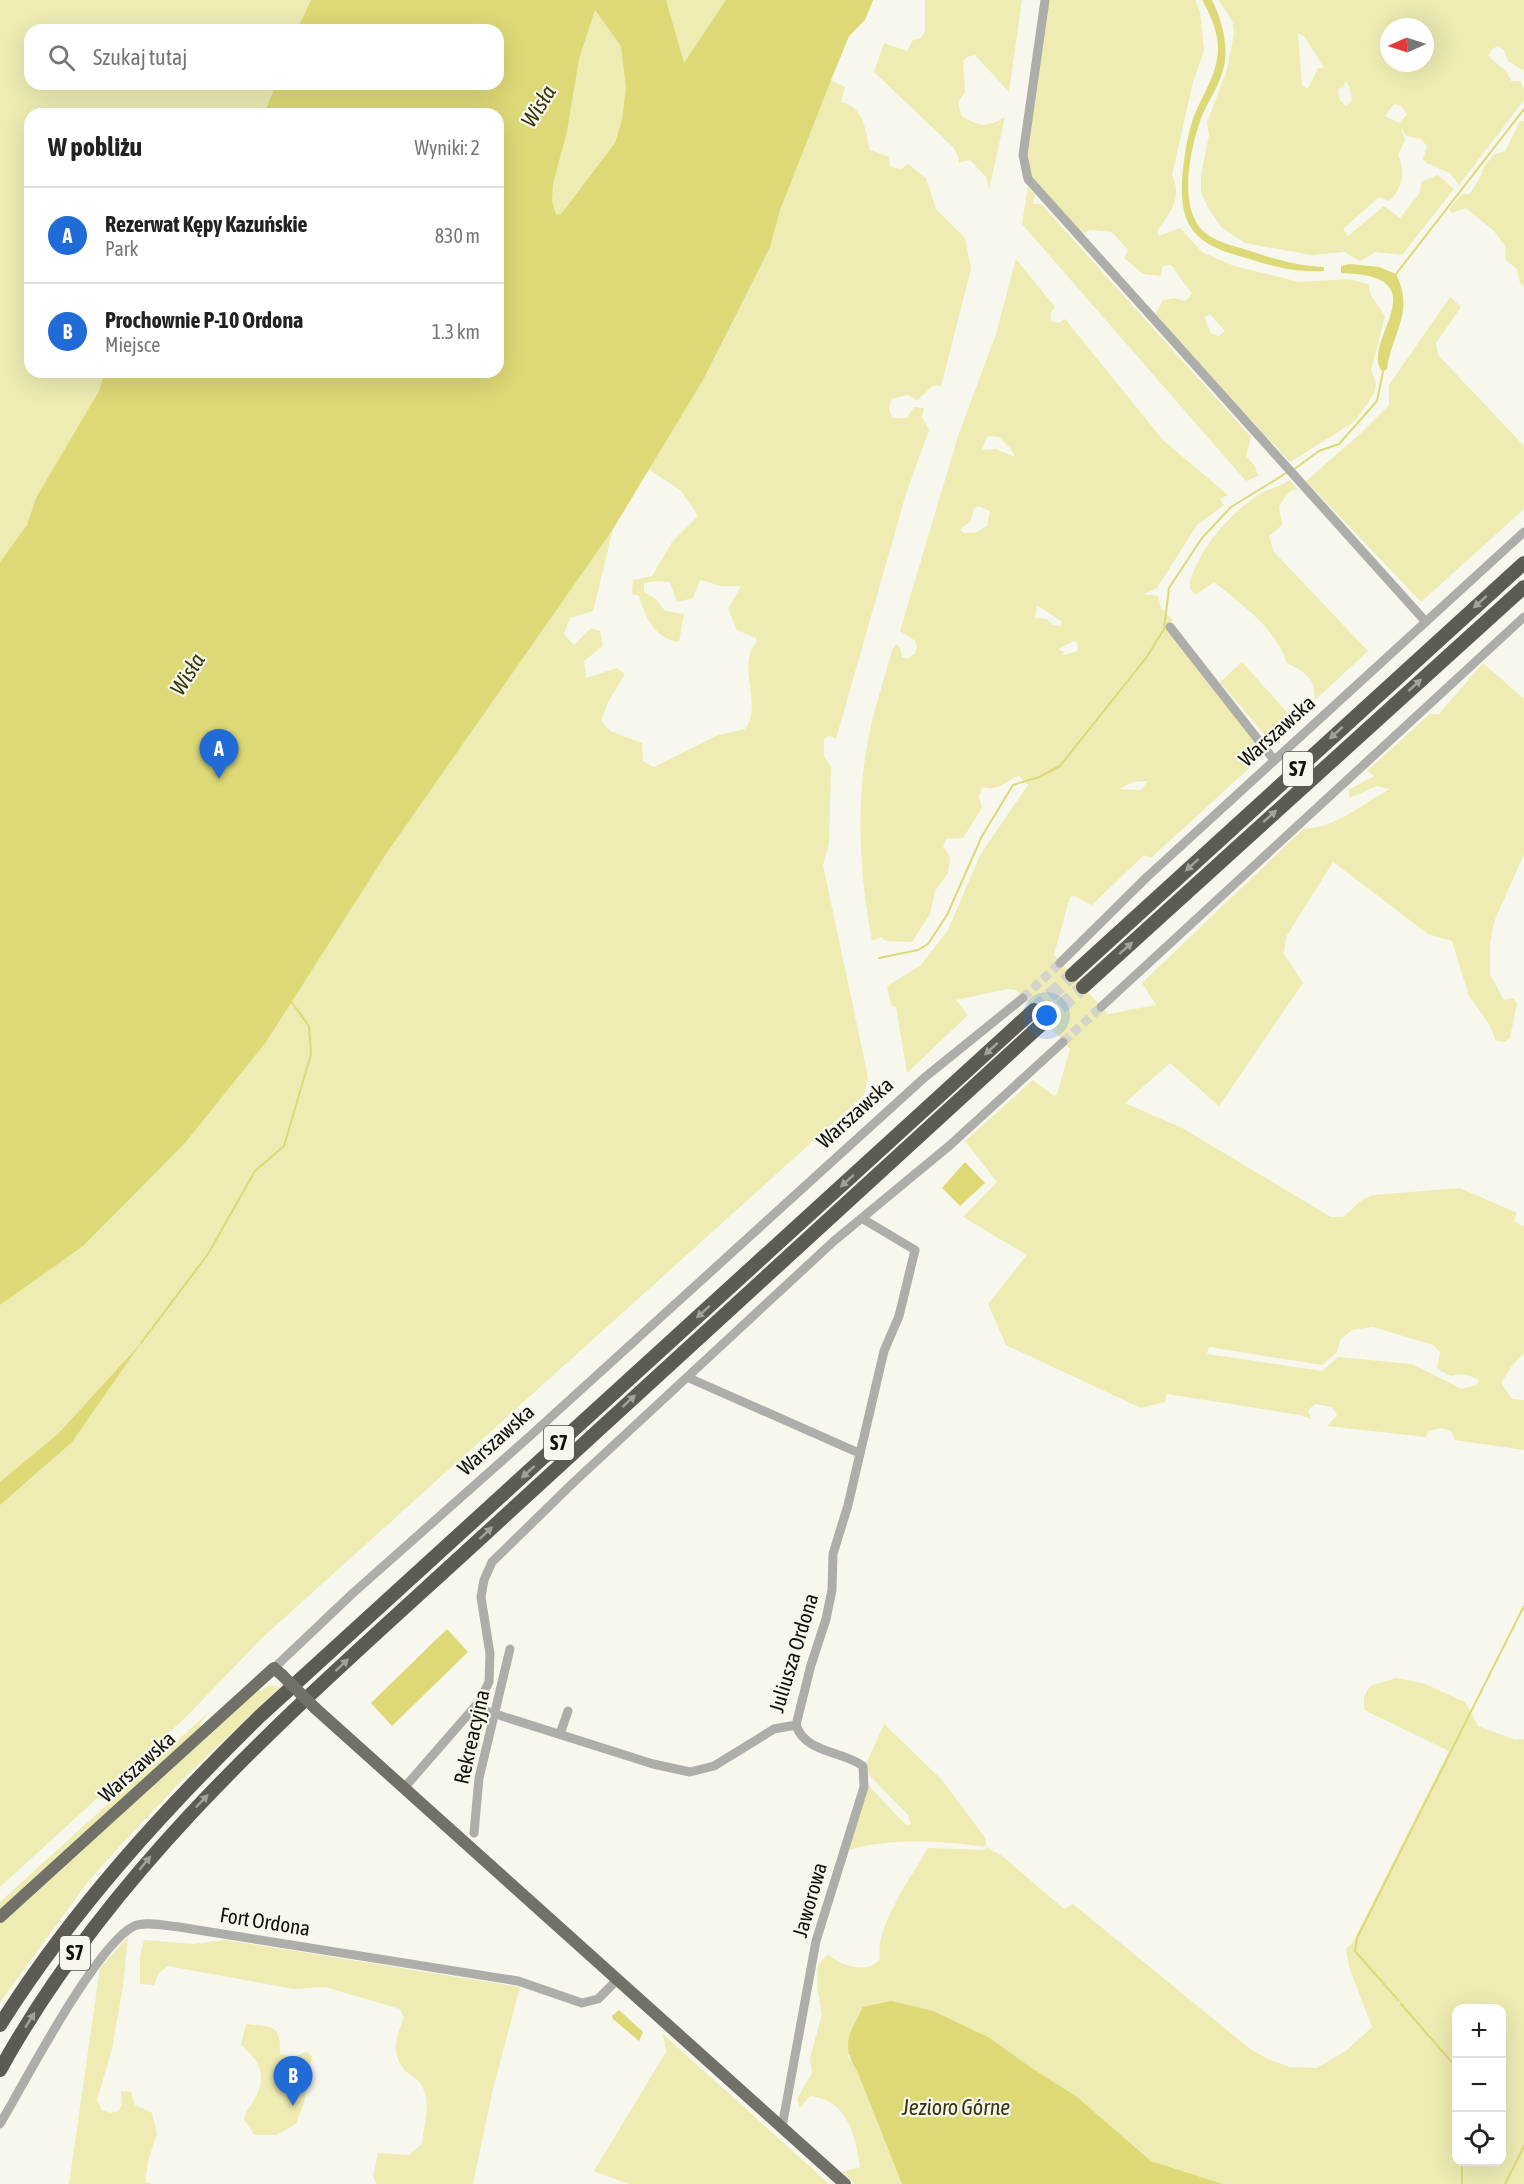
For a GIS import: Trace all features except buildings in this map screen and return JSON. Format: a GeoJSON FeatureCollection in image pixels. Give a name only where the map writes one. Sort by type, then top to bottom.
{"type":"FeatureCollection","features":[{"type":"Feature","properties":{"kind":"highway","name":"S7"},"geometry":{"type":"LineString","coordinates":[[1072,975],[1524,563]]}},
{"type":"Feature","properties":{"kind":"highway","name":"S7"},"geometry":{"type":"LineString","coordinates":[[1083,987],[1524,587]]}},
{"type":"Feature","properties":{"kind":"highway","name":"S7"},"geometry":{"type":"LineString","coordinates":[[0,2025],[61,1935],[128,1852],[184,1790],[260,1716],[1034,1010]]}},
{"type":"Feature","properties":{"kind":"highway","name":"S7"},"geometry":{"type":"LineString","coordinates":[[0,2070],[42,2001],[116,1899],[161,1843],[225,1777],[344,1663],[1045,1022]]}},
{"type":"Feature","properties":{"kind":"highway"},"geometry":{"type":"LineString","coordinates":[[0,2011],[23,1989]]}},
{"type":"Feature","properties":{"kind":"main road"},"geometry":{"type":"LineString","coordinates":[[278,1672],[315,1708],[845,2184]]}},
{"type":"Feature","properties":{"kind":"main road","name":"Warszawska"},"geometry":{"type":"LineString","coordinates":[[0,1917],[278,1672]]}},
{"type":"Feature","properties":{"kind":"street"},"geometry":{"type":"LineString","coordinates":[[1045,0],[1023,155],[1028,179],[1426,622]]}},
{"type":"Feature","properties":{"kind":"street","name":"Warszawska"},"geometry":{"type":"LineString","coordinates":[[1060,963],[1147,877],[1524,532]]}},
{"type":"Feature","properties":{"kind":"street"},"geometry":{"type":"LineString","coordinates":[[1101,1007],[1524,617]]}},
{"type":"Feature","properties":{"kind":"street"},"geometry":{"type":"LineString","coordinates":[[1170,627],[1274,760]]}},
{"type":"Feature","properties":{"kind":"street","name":"Warszawska"},"geometry":{"type":"LineString","coordinates":[[278,1672],[361,1586],[538,1429],[924,1077],[1023,998]]}},
{"type":"Feature","properties":{"kind":"street"},"geometry":{"type":"LineString","coordinates":[[404,1788],[477,1705],[491,1677],[490,1654],[481,1597],[484,1580],[492,1562],[574,1482],[689,1378],[834,1241],[949,1146],[1063,1042]]}},
{"type":"Feature","properties":{"kind":"street","name":"Juliusza Ordona"},"geometry":{"type":"LineString","coordinates":[[477,1705],[495,1713],[653,1764],[690,1772],[714,1766],[774,1729],[796,1725],[811,1665],[826,1619],[832,1590],[833,1554],[884,1351],[899,1316],[915,1250],[863,1219]]}},
{"type":"Feature","properties":{"kind":"street"},"geometry":{"type":"LineString","coordinates":[[689,1378],[859,1453]]}},
{"type":"Feature","properties":{"kind":"street","name":"Rekreacyjna"},"geometry":{"type":"LineString","coordinates":[[474,1833],[479,1778],[510,1649]]}},
{"type":"Feature","properties":{"kind":"street"},"geometry":{"type":"LineString","coordinates":[[560,1734],[568,1710]]}},
{"type":"Feature","properties":{"kind":"street","name":"Jaworowa"},"geometry":{"type":"LineString","coordinates":[[782,2127],[816,1941],[864,1787],[865,1776],[863,1766],[854,1759],[805,1740],[796,1725]]}},
{"type":"Feature","properties":{"kind":"street","name":"Fort Ordona"},"geometry":{"type":"LineString","coordinates":[[0,2124],[94,1969],[120,1935],[135,1925],[179,1927],[518,1981],[582,2003],[598,1999],[617,1980]]}},
{"type":"Feature","properties":{"kind":"shaded area"},"geometry":{"type":"Polygon","coordinates":[[[0,0],[873,0],[865,20],[849,36],[831,80],[845,87],[841,102],[855,108],[859,114],[865,127],[870,150],[889,157],[890,167],[901,169],[908,164],[926,178],[936,209],[965,238],[971,269],[941,386],[933,386],[917,400],[908,395],[891,399],[889,410],[893,418],[907,418],[914,407],[924,408],[922,417],[929,430],[906,494],[836,739],[830,736],[824,739],[824,756],[831,767],[829,843],[823,865],[868,1077],[864,1095],[262,1638],[184,1719],[0,1887],[0,0]],[[649,469],[613,529],[593,611],[570,618],[564,634],[574,645],[591,628],[600,631],[603,646],[584,661],[586,678],[617,668],[625,674],[608,702],[601,721],[610,731],[642,743],[643,761],[654,767],[718,735],[745,729],[752,709],[749,662],[751,651],[757,642],[756,638],[737,630],[728,609],[741,586],[721,586],[700,580],[693,598],[677,602],[670,582],[644,583],[644,592],[655,598],[665,611],[684,614],[679,642],[657,632],[644,612],[639,596],[632,594],[633,580],[652,576],[672,542],[698,516],[681,491],[649,469]]]}},
{"type":"Feature","properties":{"kind":"shaded area"},"geometry":{"type":"Polygon","coordinates":[[[925,0],[1022,0],[1009,92],[975,55],[963,61],[965,92],[958,102],[961,115],[983,125],[1005,117],[989,189],[986,177],[970,160],[958,163],[959,158],[953,147],[874,72],[884,43],[907,51],[913,40],[921,38],[925,31],[925,0]]]}},
{"type":"Feature","properties":{"kind":"shaded area"},"geometry":{"type":"Polygon","coordinates":[[[1048,0],[1195,0],[1200,12],[1204,51],[1193,82],[1172,175],[1176,198],[1157,231],[1159,236],[1180,228],[1202,252],[1234,266],[1299,282],[1349,279],[1368,284],[1371,295],[1385,316],[1371,370],[1376,382],[1375,391],[1354,422],[1290,462],[1155,315],[1163,300],[1174,298],[1185,301],[1192,294],[1171,265],[1163,266],[1160,276],[1143,274],[1124,258],[1128,250],[1112,232],[1090,230],[1082,234],[1033,182],[1026,158],[1048,0]],[[1210,314],[1204,317],[1211,333],[1219,336],[1225,331],[1210,314]]]}},
{"type":"Feature","properties":{"kind":"shaded area"},"geometry":{"type":"Polygon","coordinates":[[[1219,0],[1524,0],[1524,71],[1508,61],[1504,50],[1498,46],[1492,49],[1488,56],[1506,71],[1511,81],[1520,81],[1524,89],[1524,100],[1459,185],[1450,173],[1426,163],[1423,159],[1427,146],[1421,139],[1406,136],[1401,127],[1405,140],[1398,155],[1402,168],[1400,185],[1389,201],[1379,197],[1343,229],[1348,236],[1384,206],[1400,218],[1419,194],[1422,181],[1438,175],[1454,189],[1402,255],[1376,252],[1360,261],[1344,252],[1311,255],[1245,243],[1221,227],[1201,192],[1201,175],[1209,135],[1207,122],[1226,73],[1234,34],[1233,23],[1219,0]],[[1298,33],[1302,85],[1308,89],[1318,68],[1324,68],[1305,37],[1298,33]],[[1345,81],[1344,87],[1338,89],[1339,99],[1346,106],[1352,100],[1349,86],[1345,81]],[[1394,104],[1385,116],[1399,123],[1407,114],[1401,106],[1394,104]]]}},
{"type":"Feature","properties":{"kind":"shaded area"},"geometry":{"type":"Polygon","coordinates":[[[1520,121],[1524,121],[1524,287],[1520,283],[1517,269],[1506,260],[1505,246],[1494,231],[1466,208],[1452,213],[1449,209],[1462,194],[1470,194],[1482,170],[1493,155],[1505,151],[1520,121]]]}},
{"type":"Feature","properties":{"kind":"shaded area"},"geometry":{"type":"Polygon","coordinates":[[[1028,186],[1035,195],[1033,204],[1041,204],[1251,437],[1246,456],[1255,466],[1258,476],[1246,481],[1022,224],[1028,186]]]}},
{"type":"Feature","properties":{"kind":"shaded area"},"geometry":{"type":"Polygon","coordinates":[[[1016,259],[1055,307],[1050,314],[1051,321],[1058,323],[1065,319],[1163,440],[1228,495],[1220,499],[1224,505],[1197,525],[1157,588],[1144,594],[1158,596],[1161,608],[1173,620],[1167,626],[1261,748],[1261,755],[1151,858],[1144,855],[1092,905],[1074,896],[1070,897],[1054,955],[1108,1014],[1156,1005],[1142,983],[1303,829],[1315,828],[1338,820],[1390,789],[1376,786],[1350,798],[1348,790],[1375,776],[1367,771],[1430,714],[1439,714],[1483,663],[1524,699],[1524,854],[1494,922],[1490,943],[1490,975],[1504,1000],[1513,998],[1517,1003],[1510,1038],[1505,1042],[1496,1041],[1489,1024],[1469,996],[1452,941],[1428,934],[1333,862],[1286,937],[1284,954],[1303,983],[1219,1106],[1170,1063],[1125,1103],[1182,1128],[1331,1217],[1343,1217],[1362,1200],[1373,1195],[1460,1188],[1517,1213],[1514,1221],[1524,1227],[1524,1353],[1501,1383],[1512,1399],[1524,1400],[1524,1450],[1455,1440],[1452,1432],[1442,1428],[1428,1431],[1426,1437],[1327,1426],[1337,1415],[1332,1407],[1315,1404],[1308,1410],[1311,1419],[1300,1415],[1167,1394],[1165,1402],[1141,1408],[1006,1345],[988,1304],[1027,1255],[963,1217],[997,1182],[965,1141],[1033,1080],[1054,1096],[1057,1094],[1070,1049],[1016,990],[1007,989],[956,1000],[968,1015],[907,1073],[896,1007],[891,1005],[887,986],[921,965],[948,930],[980,855],[1028,785],[1019,776],[998,787],[983,787],[979,796],[982,808],[963,838],[946,839],[943,846],[950,857],[948,873],[935,891],[930,914],[912,942],[886,941],[881,937],[872,941],[864,888],[861,836],[865,756],[875,710],[892,650],[896,644],[900,647],[902,657],[907,659],[915,653],[917,646],[914,640],[900,631],[958,436],[996,334],[1016,259]],[[987,436],[982,450],[996,449],[1015,457],[1011,449],[999,437],[987,436]],[[978,506],[974,509],[970,522],[960,529],[964,533],[977,532],[987,526],[990,511],[978,506]],[[1037,605],[1035,618],[1047,619],[1053,625],[1060,626],[1062,622],[1037,605]],[[1074,641],[1058,649],[1064,652],[1063,655],[1078,651],[1077,642],[1074,641]],[[1148,781],[1133,782],[1119,789],[1141,790],[1148,781]],[[1373,1327],[1352,1330],[1340,1340],[1337,1352],[1322,1365],[1209,1347],[1207,1354],[1322,1371],[1338,1357],[1412,1364],[1462,1389],[1477,1385],[1479,1380],[1465,1375],[1451,1376],[1437,1369],[1440,1352],[1433,1345],[1373,1327]]]}},
{"type":"Feature","properties":{"kind":"shaded area"},"geometry":{"type":"Polygon","coordinates":[[[1450,297],[1461,307],[1436,343],[1438,355],[1524,446],[1524,509],[1421,602],[1306,481],[1389,405],[1389,385],[1450,297]]]}},
{"type":"Feature","properties":{"kind":"shaded area"},"geometry":{"type":"Polygon","coordinates":[[[1290,480],[1297,489],[1290,491],[1279,506],[1282,525],[1269,536],[1274,552],[1368,651],[1314,701],[1312,682],[1300,670],[1287,663],[1266,627],[1246,608],[1214,582],[1195,595],[1189,587],[1199,560],[1226,522],[1260,494],[1290,480]]]}},
{"type":"Feature","properties":{"kind":"shaded area"},"geometry":{"type":"Polygon","coordinates":[[[1242,662],[1293,719],[1270,741],[1220,682],[1242,662]]]}},
{"type":"Feature","properties":{"kind":"shaded area"},"geometry":{"type":"Polygon","coordinates":[[[1396,1678],[1423,1683],[1465,1702],[1478,1726],[1515,1740],[1524,1739],[1524,2184],[1223,2184],[1151,2161],[1076,2096],[990,2038],[847,2055],[857,2071],[902,2184],[855,2184],[842,2172],[860,2167],[852,2131],[841,2112],[823,2099],[810,2096],[800,2108],[797,2099],[812,2073],[810,2058],[822,2014],[817,1988],[818,1965],[828,1954],[847,1965],[861,1968],[875,1964],[880,1959],[880,1946],[888,1918],[928,1848],[985,1850],[986,1847],[1001,1855],[1064,1909],[1073,1904],[1250,2049],[1290,2067],[1317,2068],[1347,2050],[1372,2027],[1349,1967],[1346,1949],[1353,1942],[1449,1751],[1364,1710],[1364,1697],[1370,1686],[1396,1678]]]}},
{"type":"Feature","properties":{"kind":"shaded area"},"geometry":{"type":"Polygon","coordinates":[[[270,1685],[280,1687],[185,1777],[87,1883],[0,2002],[0,1923],[258,1689],[261,1691],[270,1685]]]}},
{"type":"Feature","properties":{"kind":"shaded area"},"geometry":{"type":"Polygon","coordinates":[[[211,1710],[199,1725],[202,1728],[0,1912],[0,1902],[211,1710]]]}},
{"type":"Feature","properties":{"kind":"shaded area"},"geometry":{"type":"Polygon","coordinates":[[[884,1724],[942,1780],[986,1839],[986,1847],[916,1841],[879,1844],[847,1851],[868,1785],[906,1825],[911,1824],[908,1815],[868,1774],[867,1762],[884,1724]]]}},
{"type":"Feature","properties":{"kind":"shaded area"},"geometry":{"type":"Polygon","coordinates":[[[128,1937],[123,1986],[112,2049],[97,2100],[102,2110],[111,2113],[118,2111],[122,2105],[121,2091],[131,2092],[135,2105],[152,2113],[157,2134],[148,2161],[145,2182],[154,2184],[69,2184],[100,1968],[128,1937]]]}},
{"type":"Feature","properties":{"kind":"shaded area"},"geometry":{"type":"Polygon","coordinates":[[[144,1940],[193,1944],[226,1940],[520,1987],[492,2093],[473,2184],[377,2184],[373,2177],[378,2153],[409,2155],[422,2144],[427,2111],[426,2099],[420,2083],[402,2067],[398,2060],[397,2039],[404,2018],[400,2009],[325,1987],[294,1989],[168,1966],[159,1973],[154,1985],[140,1984],[140,1956],[144,1940]]]}},
{"type":"Feature","properties":{"kind":"shaded area"},"geometry":{"type":"Polygon","coordinates":[[[246,2024],[274,2029],[279,2037],[280,2054],[294,2057],[306,2052],[312,2056],[304,2103],[296,2124],[276,2135],[254,2135],[244,2119],[261,2082],[257,2062],[241,2045],[246,2024]]]}},
{"type":"Feature","properties":{"kind":"shaded area"},"geometry":{"type":"Polygon","coordinates":[[[663,2034],[829,2184],[629,2184],[594,2171],[666,2052],[663,2034]]]}},
{"type":"Feature","properties":{"kind":"water","name":"Wisła"},"geometry":{"type":"Polygon","coordinates":[[[311,0],[666,0],[684,63],[726,0],[873,0],[865,20],[849,36],[780,210],[770,247],[703,380],[613,529],[386,854],[266,1042],[185,1143],[83,1246],[0,1305],[0,562],[27,525],[36,498],[99,391],[103,378],[504,378],[504,108],[266,108],[274,90],[504,90],[504,24],[300,24],[311,0]],[[595,10],[579,59],[567,131],[553,184],[552,201],[556,215],[562,213],[615,143],[622,120],[626,88],[621,46],[595,10]]]}},
{"type":"Feature","properties":{"kind":"water"},"geometry":{"type":"Polygon","coordinates":[[[1202,0],[1212,0],[1221,23],[1226,49],[1220,79],[1202,116],[1191,159],[1188,191],[1190,207],[1195,220],[1203,231],[1222,242],[1283,261],[1324,267],[1324,271],[1281,268],[1222,250],[1208,244],[1198,236],[1190,227],[1185,216],[1182,187],[1187,142],[1194,116],[1215,69],[1218,52],[1214,25],[1202,0]]]}},
{"type":"Feature","properties":{"kind":"water"},"geometry":{"type":"Polygon","coordinates":[[[1350,264],[1379,267],[1396,274],[1401,288],[1403,311],[1387,369],[1383,372],[1378,360],[1380,345],[1391,313],[1393,298],[1388,285],[1372,277],[1341,273],[1341,266],[1350,264]]]}},
{"type":"Feature","properties":{"kind":"water"},"geometry":{"type":"Polygon","coordinates":[[[965,1162],[985,1183],[960,1206],[942,1188],[965,1162]]]}},
{"type":"Feature","properties":{"kind":"water"},"geometry":{"type":"Polygon","coordinates":[[[141,1343],[72,1442],[0,1505],[0,1482],[58,1434],[141,1343]]]}},
{"type":"Feature","properties":{"kind":"water"},"geometry":{"type":"Polygon","coordinates":[[[447,1629],[468,1652],[392,1726],[371,1703],[447,1629]]]}},
{"type":"Feature","properties":{"kind":"water","name":"Jezioro Górne"},"geometry":{"type":"Polygon","coordinates":[[[891,2001],[933,2011],[990,2038],[1076,2096],[1151,2161],[1223,2184],[902,2184],[852,2062],[848,2046],[851,2032],[863,2007],[891,2001]]]}},
{"type":"Feature","properties":{"kind":"water"},"geometry":{"type":"Polygon","coordinates":[[[619,2010],[643,2032],[639,2041],[613,2019],[612,2016],[619,2010]]]}},
{"type":"Feature","properties":{"kind":"waterway"},"geometry":{"type":"LineString","coordinates":[[1396,274],[1524,109]]}},
{"type":"Feature","properties":{"kind":"waterway"},"geometry":{"type":"LineString","coordinates":[[1293,470],[1319,451],[1339,444],[1377,401],[1383,372]]}},
{"type":"Feature","properties":{"kind":"waterway"},"geometry":{"type":"LineString","coordinates":[[879,958],[918,950],[928,944],[947,915],[982,836],[1013,785],[1039,777],[1060,766],[1146,658],[1164,629],[1169,588],[1202,538],[1231,507],[1288,472]]}},
{"type":"Feature","properties":{"kind":"waterway"},"geometry":{"type":"LineString","coordinates":[[141,1343],[208,1254],[255,1171],[284,1146],[311,1054],[309,1026],[290,1000]]}},
{"type":"Feature","properties":{"kind":"waterway"},"geometry":{"type":"LineString","coordinates":[[1398,2000],[1355,1951],[1357,1938],[1524,1606]]}},
{"type":"Feature","properties":{"kind":"waterway"},"geometry":{"type":"LineString","coordinates":[[1401,2004],[1452,2062]]}},
{"type":"Feature","properties":{"kind":"waterway"},"geometry":{"type":"LineString","coordinates":[[1505,2184],[1524,2146]]}},
{"type":"Feature","properties":{"kind":"waterway"},"geometry":{"type":"LineString","coordinates":[[1462,2166],[1462,2184]]}},
{"type":"Feature","properties":{"kind":"tunnel"},"geometry":{"type":"LineString","coordinates":[[1023,998],[1060,963]]}},
{"type":"Feature","properties":{"kind":"tunnel"},"geometry":{"type":"LineString","coordinates":[[1034,1010],[1072,975]]}},
{"type":"Feature","properties":{"kind":"tunnel"},"geometry":{"type":"LineString","coordinates":[[1045,1021],[1083,987]]}},
{"type":"Feature","properties":{"kind":"tunnel"},"geometry":{"type":"LineString","coordinates":[[1063,1042],[1101,1007]]}},
{"type":"Feature","properties":{"kind":"place","name":"Rezerwat Kępy Kazuńskie"},"geometry":{"type":"Point","coordinates":[219,779]}},
{"type":"Feature","properties":{"kind":"place","name":"Prochownie P-10 Ordona"},"geometry":{"type":"Point","coordinates":[293,2106]}}]}
